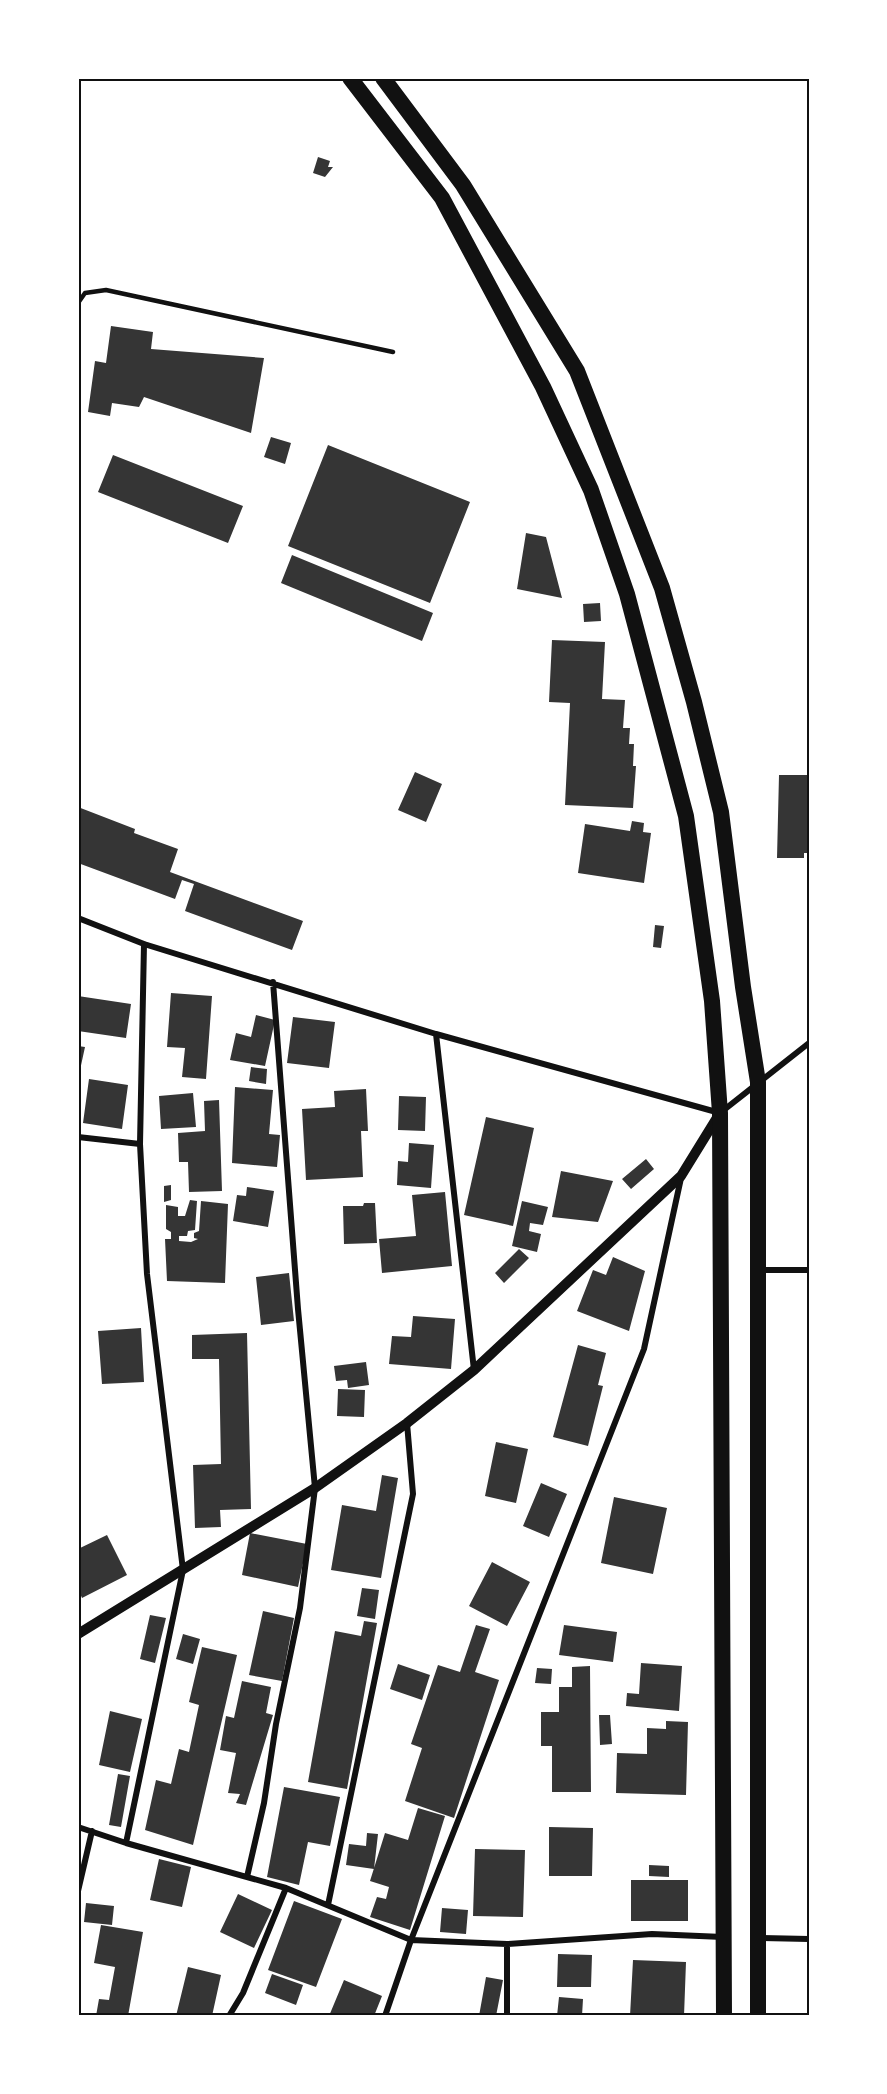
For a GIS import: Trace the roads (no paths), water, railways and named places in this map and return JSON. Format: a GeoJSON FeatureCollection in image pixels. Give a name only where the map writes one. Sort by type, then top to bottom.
{"type":"FeatureCollection","features":[{"type":"Feature","properties":{"kind":"highway"},"geometry":{"type":"LineString","coordinates":[[350,78],[442,198],[543,387],[591,490],[627,594],[686,816],[712,1001],[720,1113],[724,2016]]}},
{"type":"Feature","properties":{"kind":"highway"},"geometry":{"type":"LineString","coordinates":[[382,78],[462,185],[577,371],[662,588],[694,702],[721,812],[743,987],[758,1082],[758,2016]]}},
{"type":"Feature","properties":{"kind":"street"},"geometry":{"type":"LineString","coordinates":[[78,918],[144,944],[436,1034],[720,1113]]}},
{"type":"Feature","properties":{"kind":"street"},"geometry":{"type":"LineString","coordinates":[[126,1844],[183,1570],[147,1274],[141,1144],[144,944]]}},
{"type":"Feature","properties":{"kind":"street"},"geometry":{"type":"LineString","coordinates":[[247,1877],[264,1803],[276,1724],[300,1608],[315,1488],[298,1309],[273,982]]}},
{"type":"Feature","properties":{"kind":"street"},"geometry":{"type":"LineString","coordinates":[[436,1034],[474,1370]]}},
{"type":"Feature","properties":{"kind":"street"},"geometry":{"type":"LineString","coordinates":[[78,1634],[315,1488],[407,1424],[474,1370],[681,1176],[720,1113],[809,1043]]}},
{"type":"Feature","properties":{"kind":"street"},"geometry":{"type":"LineString","coordinates":[[78,1137],[141,1144]]}},
{"type":"Feature","properties":{"kind":"street"},"geometry":{"type":"LineString","coordinates":[[385,2016],[411,1941],[644,1349],[681,1176]]}},
{"type":"Feature","properties":{"kind":"street"},"geometry":{"type":"LineString","coordinates":[[759,1270],[809,1270]]}},
{"type":"Feature","properties":{"kind":"street"},"geometry":{"type":"LineString","coordinates":[[328,1905],[413,1494],[407,1424]]}},
{"type":"Feature","properties":{"kind":"street"},"geometry":{"type":"LineString","coordinates":[[78,1827],[126,1844],[286,1888],[411,1941],[507,1944],[652,1934],[724,1938]]}},
{"type":"Feature","properties":{"kind":"street"},"geometry":{"type":"LineString","coordinates":[[78,1891],[92,1831]]}},
{"type":"Feature","properties":{"kind":"street"},"geometry":{"type":"LineString","coordinates":[[229,2016],[243,1993],[286,1888]]}},
{"type":"Feature","properties":{"kind":"street"},"geometry":{"type":"LineString","coordinates":[[758,1938],[809,1940]]}},
{"type":"Feature","properties":{"kind":"street"},"geometry":{"type":"LineString","coordinates":[[507,1944],[507,2016]]}},
{"type":"Feature","properties":{"kind":"lane"},"geometry":{"type":"LineString","coordinates":[[78,303],[85,293],[106,290],[393,352]]}}]}
